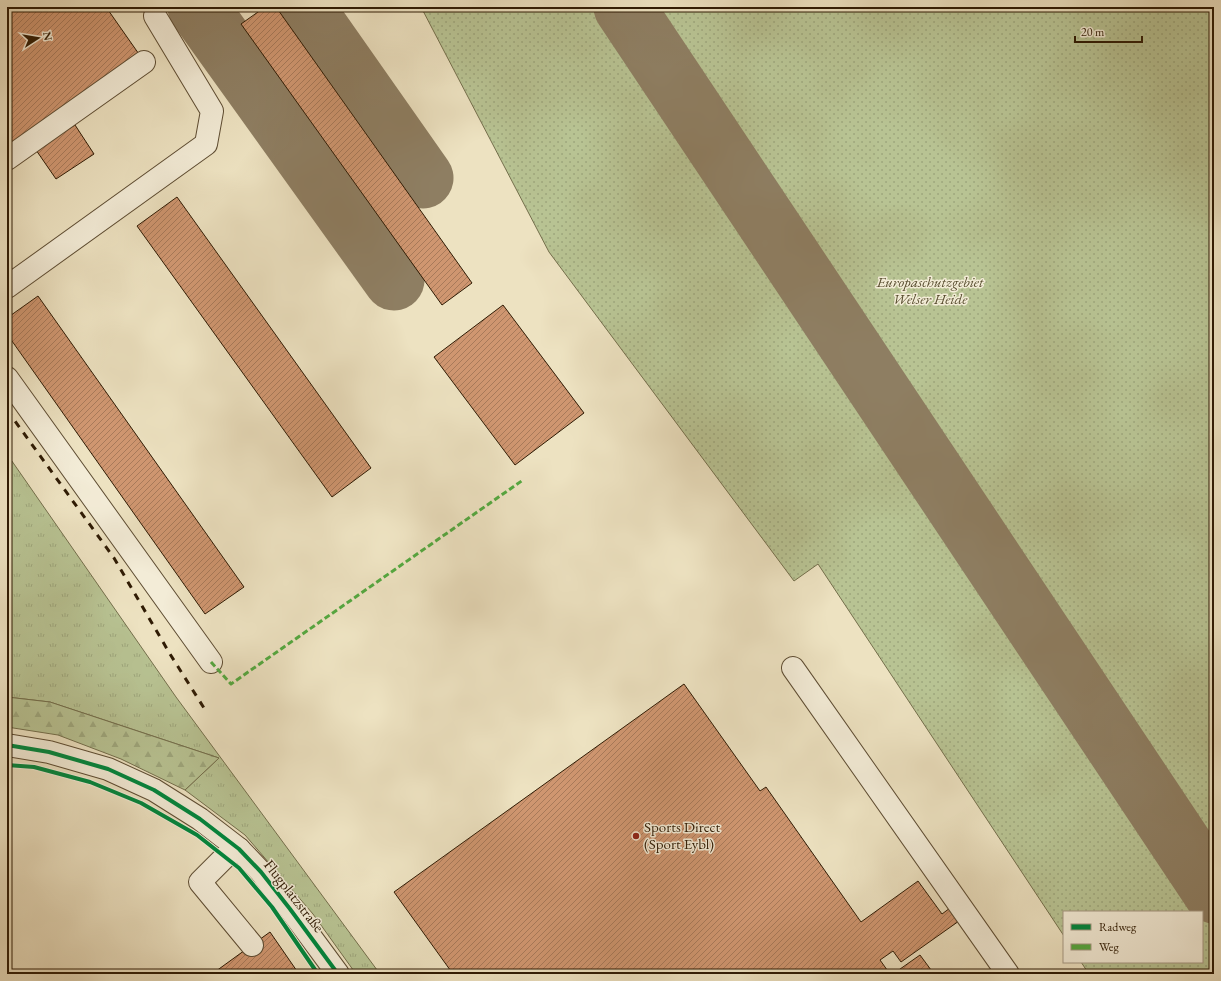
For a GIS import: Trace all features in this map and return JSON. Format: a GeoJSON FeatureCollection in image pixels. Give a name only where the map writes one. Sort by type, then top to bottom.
{"type":"FeatureCollection","features":[{"type":"Feature","properties":{"kind":"street"},"geometry":{"type":"LineString","coordinates":[[7,287],[206,144],[212,111],[155,16]]}},
{"type":"Feature","properties":{"kind":"street"},"geometry":{"type":"LineString","coordinates":[[7,158],[144,62]]}},
{"type":"Feature","properties":{"kind":"street"},"geometry":{"type":"LineString","coordinates":[[7,378],[211,662]]}},
{"type":"Feature","properties":{"kind":"street"},"geometry":{"type":"LineString","coordinates":[[793,668],[1008,974]]}},
{"type":"Feature","properties":{"kind":"street","name":"Flugplatzstraße"},"geometry":{"type":"LineString","coordinates":[[7,746],[49,752],[108,769],[154,790],[200,818],[239,849],[261,872],[338,974]]}},
{"type":"Feature","properties":{"kind":"street"},"geometry":{"type":"LineString","coordinates":[[239,849],[225,857],[200,882],[252,945]]}},
{"type":"Feature","properties":{"kind":"green space","name":"Europaschutzgebiet Welser Heide"},"geometry":{"type":"Polygon","coordinates":[[[421,7],[1214,7],[1214,974],[1089,974],[1082,963],[1203,963],[1203,911],[1063,911],[1063,934],[818,564],[794,581],[549,252],[421,7]]]}},
{"type":"Feature","properties":{"kind":"green space"},"geometry":{"type":"Polygon","coordinates":[[[7,454],[176,697],[380,974],[356,974],[313,914],[245,835],[185,790],[219,758],[50,702],[7,697],[7,454]]]}},
{"type":"Feature","properties":{"kind":"green space"},"geometry":{"type":"Polygon","coordinates":[[[7,697],[50,702],[219,758],[185,790],[121,759],[58,735],[7,727],[7,697]]]}},
{"type":"Feature","properties":{"kind":"building"},"geometry":{"type":"Polygon","coordinates":[[[7,7],[106,7],[141,57],[7,154],[7,7]]]}},
{"type":"Feature","properties":{"kind":"building"},"geometry":{"type":"Polygon","coordinates":[[[265,7],[276,7],[472,283],[442,305],[241,24],[265,7]]]}},
{"type":"Feature","properties":{"kind":"building"},"geometry":{"type":"Polygon","coordinates":[[[75,125],[94,154],[56,179],[36,150],[75,125]]]}},
{"type":"Feature","properties":{"kind":"building"},"geometry":{"type":"Polygon","coordinates":[[[177,197],[371,468],[332,497],[137,226],[177,197]]]}},
{"type":"Feature","properties":{"kind":"building"},"geometry":{"type":"Polygon","coordinates":[[[38,296],[244,587],[205,614],[7,334],[7,318],[38,296]]]}},
{"type":"Feature","properties":{"kind":"building"},"geometry":{"type":"Polygon","coordinates":[[[503,305],[584,413],[515,465],[434,357],[503,305]]]}},
{"type":"Feature","properties":{"kind":"building","name":"Sports Direct (Sport Eybl)"},"geometry":{"type":"Polygon","coordinates":[[[684,684],[760,791],[766,787],[861,922],[918,881],[942,914],[950,908],[959,921],[901,962],[893,951],[880,960],[890,974],[453,974],[394,892],[684,684]]]}},
{"type":"Feature","properties":{"kind":"building"},"geometry":{"type":"Polygon","coordinates":[[[270,932],[299,974],[212,974],[252,945],[270,932]]]}},
{"type":"Feature","properties":{"kind":"building"},"geometry":{"type":"Polygon","coordinates":[[[920,955],[934,974],[893,974],[920,955]]]}},
{"type":"Feature","properties":{"kind":"taxiway"},"geometry":{"type":"LineString","coordinates":[[198,7],[394,280]]}},
{"type":"Feature","properties":{"kind":"taxiway"},"geometry":{"type":"LineString","coordinates":[[303,7],[423,178]]}},
{"type":"Feature","properties":{"kind":"taxiway"},"geometry":{"type":"LineString","coordinates":[[624,7],[1214,893]]}},
{"type":"Feature","properties":{"kind":"railway"},"geometry":{"type":"LineString","coordinates":[[7,410],[114,558],[170,654],[204,708]]}},
{"type":"Feature","properties":{"kind":"marked path"},"geometry":{"type":"LineString","coordinates":[[211,662],[231,684],[523,480]]}},
{"type":"Feature","properties":{"kind":"cycle path"},"geometry":{"type":"LineString","coordinates":[[7,745],[49,752],[108,769],[154,790],[200,819],[239,849],[261,872],[338,974]]}},
{"type":"Feature","properties":{"kind":"cycle path"},"geometry":{"type":"LineString","coordinates":[[7,765],[34,767],[90,782],[141,803],[197,835],[239,868],[272,907],[318,974]]}},
{"type":"Feature","properties":{"kind":"place","name":"Sports Direct (Sport Eybl)"},"geometry":{"type":"Point","coordinates":[636,836]}}]}
